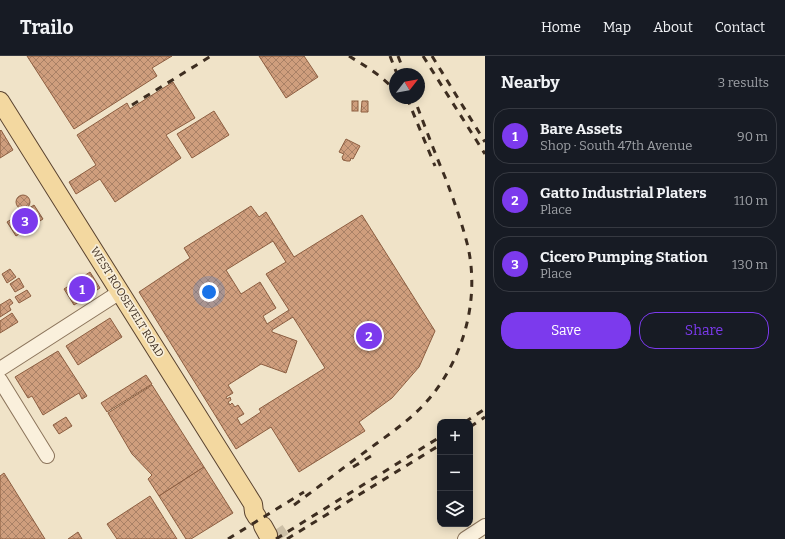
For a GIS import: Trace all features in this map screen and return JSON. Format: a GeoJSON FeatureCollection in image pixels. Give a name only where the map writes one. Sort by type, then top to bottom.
{"type":"FeatureCollection","features":[{"type":"Feature","properties":{"kind":"main road","name":"WEST ROOSEVELT ROAD"},"geometry":{"type":"LineString","coordinates":[[0,101],[264,521]]}},
{"type":"Feature","properties":{"kind":"street"},"geometry":{"type":"LineString","coordinates":[[0,369],[120,292]]}},
{"type":"Feature","properties":{"kind":"street"},"geometry":{"type":"LineString","coordinates":[[0,380],[47,456]]}},
{"type":"Feature","properties":{"kind":"street"},"geometry":{"type":"LineString","coordinates":[[465,539],[485,526]]}},
{"type":"Feature","properties":{"kind":"building"},"geometry":{"type":"Polygon","coordinates":[[[27,56],[172,56],[152,68],[157,76],[74,129],[27,56]]]}},
{"type":"Feature","properties":{"kind":"building"},"geometry":{"type":"Polygon","coordinates":[[[259,56],[304,56],[318,77],[286,98],[259,56]]]}},
{"type":"Feature","properties":{"kind":"building"},"geometry":{"type":"Polygon","coordinates":[[[173,82],[195,118],[166,135],[181,158],[115,202],[100,179],[76,194],[69,182],[96,165],[77,135],[127,103],[130,109],[173,82]]]}},
{"type":"Feature","properties":{"kind":"building"},"geometry":{"type":"Polygon","coordinates":[[[352,101],[358,101],[358,111],[352,111],[352,101]]]}},
{"type":"Feature","properties":{"kind":"building"},"geometry":{"type":"Polygon","coordinates":[[[362,101],[368,101],[368,112],[361,112],[362,101]]]}},
{"type":"Feature","properties":{"kind":"building"},"geometry":{"type":"Polygon","coordinates":[[[214,111],[229,135],[192,158],[177,134],[214,111]]]}},
{"type":"Feature","properties":{"kind":"building"},"geometry":{"type":"Polygon","coordinates":[[[1,130],[13,150],[0,158],[0,131],[1,130]]]}},
{"type":"Feature","properties":{"kind":"building"},"geometry":{"type":"Polygon","coordinates":[[[346,139],[360,146],[353,159],[351,158],[350,161],[343,160],[342,157],[344,154],[339,152],[346,139]]]}},
{"type":"Feature","properties":{"kind":"building"},"geometry":{"type":"Polygon","coordinates":[[[20,195],[26,195],[30,199],[30,205],[26,209],[20,209],[16,205],[16,199],[20,195]]]}},
{"type":"Feature","properties":{"kind":"building"},"geometry":{"type":"Polygon","coordinates":[[[34,205],[43,219],[16,236],[7,222],[34,205]]]}},
{"type":"Feature","properties":{"kind":"building"},"geometry":{"type":"Polygon","coordinates":[[[251,206],[259,217],[266,212],[294,257],[362,215],[435,331],[419,367],[392,398],[359,422],[365,431],[299,472],[271,427],[236,449],[139,292],[190,258],[184,248],[251,206]],[[273,241],[226,270],[241,294],[260,282],[276,308],[263,316],[267,324],[289,310],[266,274],[286,262],[273,241]],[[293,317],[272,330],[272,332],[297,341],[286,373],[261,364],[228,385],[233,393],[226,397],[227,399],[230,397],[231,400],[228,402],[230,405],[232,403],[235,407],[238,405],[244,414],[237,418],[241,425],[261,412],[259,409],[325,368],[293,317]]]}},
{"type":"Feature","properties":{"kind":"building"},"geometry":{"type":"Polygon","coordinates":[[[10,269],[16,277],[7,283],[2,274],[10,269]]]}},
{"type":"Feature","properties":{"kind":"building"},"geometry":{"type":"Polygon","coordinates":[[[90,272],[100,288],[74,305],[64,289],[90,272]]]}},
{"type":"Feature","properties":{"kind":"building"},"geometry":{"type":"Polygon","coordinates":[[[19,278],[24,287],[15,292],[10,284],[19,278]]]}},
{"type":"Feature","properties":{"kind":"building"},"geometry":{"type":"Polygon","coordinates":[[[27,290],[31,296],[19,303],[15,297],[27,290]]]}},
{"type":"Feature","properties":{"kind":"building"},"geometry":{"type":"Polygon","coordinates":[[[10,299],[13,303],[9,306],[11,310],[0,317],[0,305],[10,299]]]}},
{"type":"Feature","properties":{"kind":"building"},"geometry":{"type":"Polygon","coordinates":[[[12,313],[18,322],[0,333],[0,321],[12,313]]]}},
{"type":"Feature","properties":{"kind":"building"},"geometry":{"type":"Polygon","coordinates":[[[110,318],[122,337],[78,365],[66,346],[110,318]]]}},
{"type":"Feature","properties":{"kind":"building"},"geometry":{"type":"Polygon","coordinates":[[[58,351],[87,396],[82,399],[79,393],[43,415],[32,396],[28,398],[15,377],[58,351]]]}},
{"type":"Feature","properties":{"kind":"building"},"geometry":{"type":"Polygon","coordinates":[[[146,375],[152,384],[107,412],[101,403],[146,375]]]}},
{"type":"Feature","properties":{"kind":"building"},"geometry":{"type":"Polygon","coordinates":[[[152,385],[204,467],[159,496],[148,479],[152,475],[132,454],[108,413],[152,385]]]}},
{"type":"Feature","properties":{"kind":"building"},"geometry":{"type":"Polygon","coordinates":[[[66,417],[72,426],[59,434],[53,425],[66,417]]]}},
{"type":"Feature","properties":{"kind":"building"},"geometry":{"type":"Polygon","coordinates":[[[204,467],[233,513],[191,539],[186,539],[159,496],[204,467]]]}},
{"type":"Feature","properties":{"kind":"building"},"geometry":{"type":"Polygon","coordinates":[[[4,473],[45,539],[0,539],[0,476],[4,473]]]}},
{"type":"Feature","properties":{"kind":"building"},"geometry":{"type":"Polygon","coordinates":[[[150,496],[177,539],[117,539],[107,524],[150,496]]]}},
{"type":"Feature","properties":{"kind":"building"},"geometry":{"type":"Polygon","coordinates":[[[78,532],[82,539],[68,539],[78,532]]]}},
{"type":"Feature","properties":{"kind":"tunnel"},"geometry":{"type":"LineString","coordinates":[[275,530],[281,539]]}},
{"type":"Feature","properties":{"kind":"railway"},"geometry":{"type":"LineString","coordinates":[[132,105],[211,56]]}},
{"type":"Feature","properties":{"kind":"railway"},"geometry":{"type":"LineString","coordinates":[[349,56],[379,76],[389,85]]}},
{"type":"Feature","properties":{"kind":"railway"},"geometry":{"type":"LineString","coordinates":[[390,56],[395,68]]}},
{"type":"Feature","properties":{"kind":"railway"},"geometry":{"type":"LineString","coordinates":[[398,56],[403,68]]}},
{"type":"Feature","properties":{"kind":"railway"},"geometry":{"type":"LineString","coordinates":[[423,56],[485,154]]}},
{"type":"Feature","properties":{"kind":"railway"},"geometry":{"type":"LineString","coordinates":[[432,56],[485,142]]}},
{"type":"Feature","properties":{"kind":"railway"},"geometry":{"type":"LineString","coordinates":[[409,104],[435,166]]}},
{"type":"Feature","properties":{"kind":"railway"},"geometry":{"type":"LineString","coordinates":[[294,505],[411,417],[433,394],[444,378],[462,341],[471,302],[471,262],[460,218],[416,104]]}},
{"type":"Feature","properties":{"kind":"railway"},"geometry":{"type":"LineString","coordinates":[[470,419],[485,409]]}},
{"type":"Feature","properties":{"kind":"railway"},"geometry":{"type":"LineString","coordinates":[[473,425],[485,417]]}},
{"type":"Feature","properties":{"kind":"railway"},"geometry":{"type":"LineString","coordinates":[[276,539],[437,439]]}},
{"type":"Feature","properties":{"kind":"railway"},"geometry":{"type":"LineString","coordinates":[[287,539],[437,447]]}},
{"type":"Feature","properties":{"kind":"railway"},"geometry":{"type":"LineString","coordinates":[[353,467],[371,456]]}},
{"type":"Feature","properties":{"kind":"railway"},"geometry":{"type":"LineString","coordinates":[[228,539],[304,492]]}},
{"type":"Feature","properties":{"kind":"place","name":"Cicero Pumping Station"},"geometry":{"type":"Point","coordinates":[25,221]}},
{"type":"Feature","properties":{"kind":"place","name":"Bare Assets"},"geometry":{"type":"Point","coordinates":[82,289]}},
{"type":"Feature","properties":{"kind":"place","name":"Gatto Industrial Platers"},"geometry":{"type":"Point","coordinates":[369,336]}}]}
